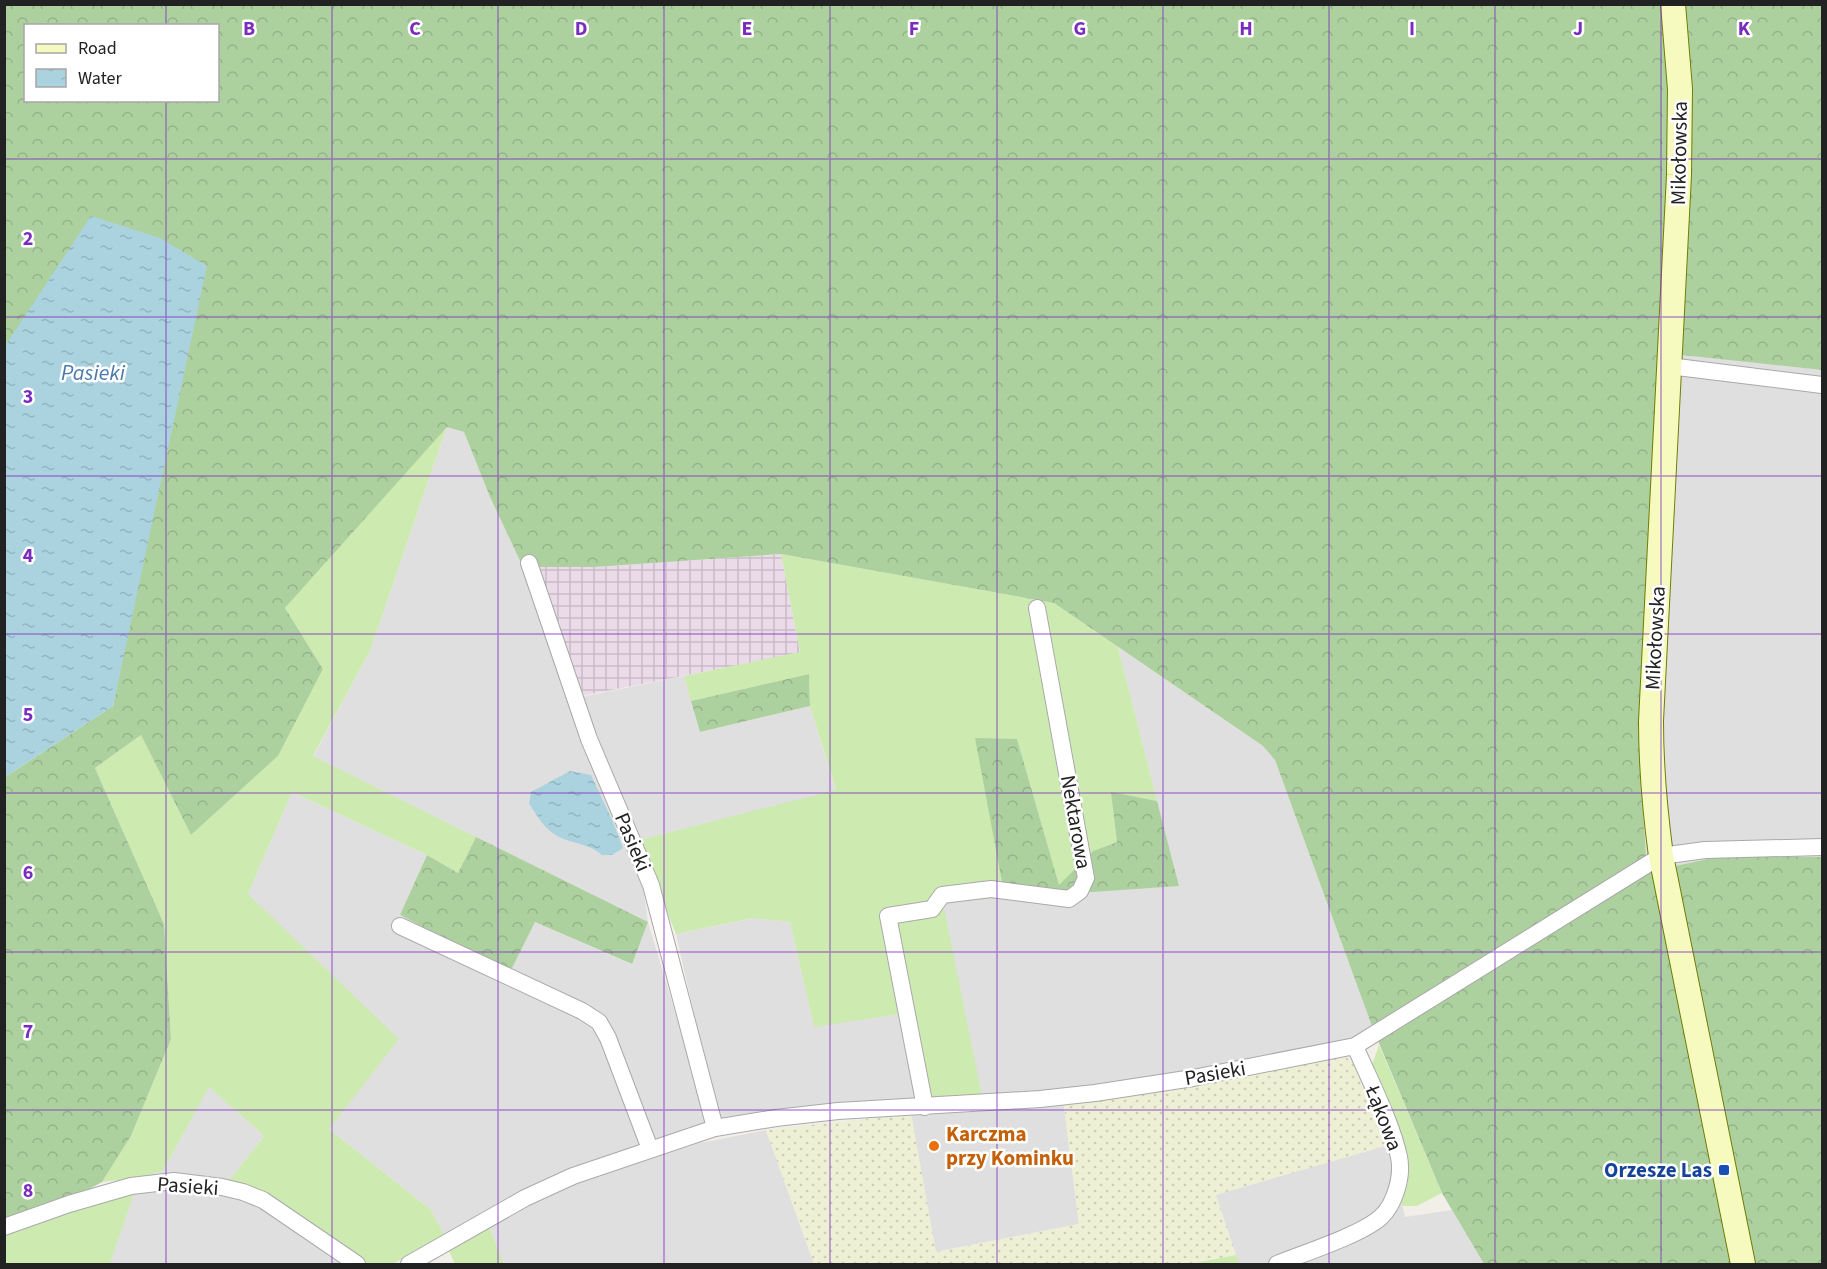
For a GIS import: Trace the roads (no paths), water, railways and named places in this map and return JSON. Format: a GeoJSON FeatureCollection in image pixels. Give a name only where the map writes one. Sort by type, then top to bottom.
{"type":"FeatureCollection","features":[{"type":"Feature","properties":{"kind":"main road","name":"Mikołowska"},"geometry":{"type":"LineString","coordinates":[[1673,4],[1680,89],[1679,175],[1651,721],[1653,802],[1661,856],[1743,1264]]}},
{"type":"Feature","properties":{"kind":"street"},"geometry":{"type":"LineString","coordinates":[[1669,366],[1822,385]]}},
{"type":"Feature","properties":{"kind":"street","name":"Pasieki"},"geometry":{"type":"LineString","coordinates":[[529,562],[589,739],[651,885],[715,1128]]}},
{"type":"Feature","properties":{"kind":"street","name":"Nektarowa"},"geometry":{"type":"LineString","coordinates":[[925,1107],[888,916],[932,909],[942,895],[991,889],[1069,899],[1080,891],[1086,878],[1037,608]]}},
{"type":"Feature","properties":{"kind":"street"},"geometry":{"type":"LineString","coordinates":[[1661,856],[1705,850],[1822,847]]}},
{"type":"Feature","properties":{"kind":"street","name":"Pasieki"},"geometry":{"type":"LineString","coordinates":[[409,1264],[525,1198],[573,1176],[715,1128],[776,1118],[828,1113],[1040,1099],[1095,1093],[1193,1078],[1355,1046],[1661,856]]}},
{"type":"Feature","properties":{"kind":"street"},"geometry":{"type":"LineString","coordinates":[[400,926],[582,1011],[599,1022],[608,1038],[650,1149]]}},
{"type":"Feature","properties":{"kind":"street","name":"Łąkowa"},"geometry":{"type":"LineString","coordinates":[[1277,1264],[1364,1229],[1381,1217],[1390,1206],[1399,1183],[1400,1159],[1393,1137],[1355,1046]]}},
{"type":"Feature","properties":{"kind":"street","name":"Pasieki"},"geometry":{"type":"LineString","coordinates":[[4,1227],[69,1204],[131,1186],[174,1181],[222,1187],[263,1200],[357,1264]]}},
{"type":"Feature","properties":{"kind":"water","name":"Pasieki"},"geometry":{"type":"Polygon","coordinates":[[[91,216],[160,238],[207,266],[113,706],[5,777],[5,346],[91,216]]]}},
{"type":"Feature","properties":{"kind":"water"},"geometry":{"type":"Polygon","coordinates":[[[570,771],[591,775],[623,848],[612,855],[602,855],[556,835],[544,826],[529,804],[531,792],[570,771]]]}},
{"type":"Feature","properties":{"kind":"place","name":"Karczma przy Kominku"},"geometry":{"type":"Point","coordinates":[934,1146]}},
{"type":"Feature","properties":{"kind":"place","name":"Orzesze Las"},"geometry":{"type":"Point","coordinates":[1724,1170]}}]}
